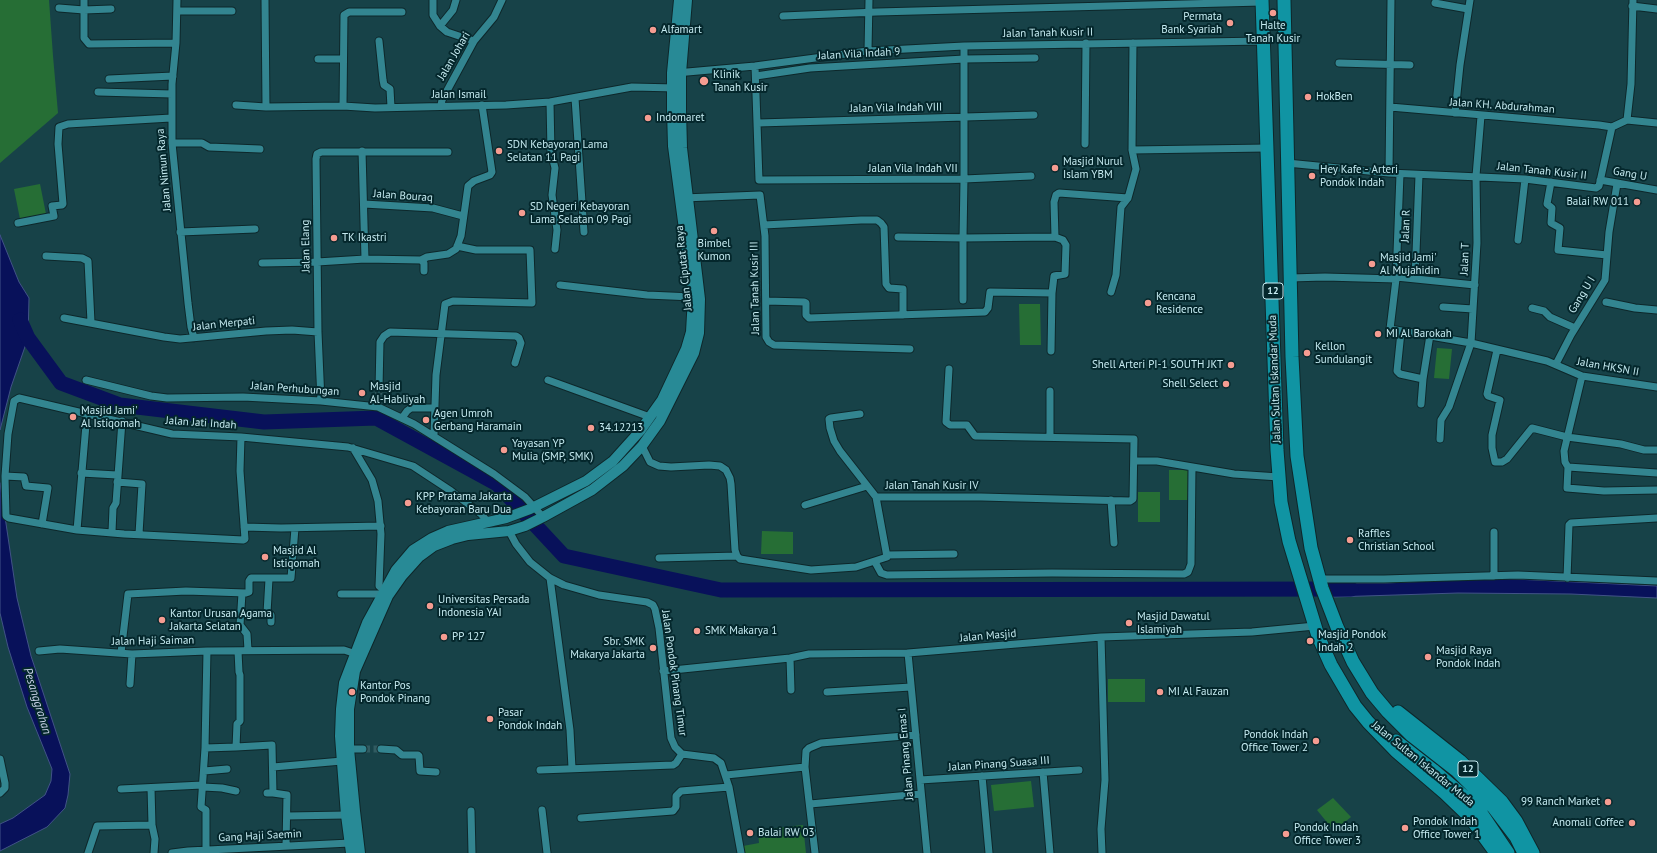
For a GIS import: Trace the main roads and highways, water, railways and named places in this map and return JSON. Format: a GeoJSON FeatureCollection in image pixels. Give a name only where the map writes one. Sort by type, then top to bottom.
{"type":"FeatureCollection","features":[{"type":"Feature","properties":{"kind":"highway","name":"Jalan Sultan Iskandar Muda"},"geometry":{"type":"LineString","coordinates":[[1284,0],[1290,278],[1297,456],[1309,536],[1321,583],[1329,606],[1360,675],[1372,692],[1388,712],[1411,735],[1457,771],[1494,808],[1516,837],[1524,853]]}},
{"type":"Feature","properties":{"kind":"highway","name":"Jalan Sultan Iskandar Muda"},"geometry":{"type":"LineString","coordinates":[[1262,1],[1279,477],[1281,502],[1289,541],[1315,626],[1336,674],[1355,706],[1406,761],[1445,792],[1469,816],[1496,853]]}},
{"type":"Feature","properties":{"kind":"highway","name":"Jalan Sultan Iskandar Muda"},"geometry":{"type":"LineString","coordinates":[[1382,704],[1392,707],[1460,761],[1488,788],[1502,802],[1516,821],[1534,853]]}},
{"type":"Feature","properties":{"kind":"highway","name":"Jalan Sultan Iskandar Muda"},"geometry":{"type":"LineString","coordinates":[[1363,716],[1433,770],[1468,800],[1481,813],[1508,853]]}},
{"type":"Feature","properties":{"kind":"main road","name":"Jalan Ciputat Raya"},"geometry":{"type":"LineString","coordinates":[[358,655],[388,596],[402,576],[420,557],[434,546],[452,539],[468,535],[509,531],[523,526],[542,518],[598,485],[623,466],[642,446],[660,421],[678,387],[694,353],[699,332],[700,299],[684,198],[673,146],[679,0]]}},
{"type":"Feature","properties":{"kind":"main road","name":"Jalan Ciputat Raya"},"geometry":{"type":"LineString","coordinates":[[677,73],[686,0]]}},
{"type":"Feature","properties":{"kind":"main road","name":"Jalan Ciputat Raya"},"geometry":{"type":"LineString","coordinates":[[358,655],[383,592],[396,570],[413,550],[432,538],[448,531],[506,518],[586,481],[613,461],[626,449],[650,418],[672,381],[686,349],[692,318],[693,297],[684,198]]}},
{"type":"Feature","properties":{"kind":"main road"},"geometry":{"type":"LineString","coordinates":[[523,526],[528,509]]}},
{"type":"Feature","properties":{"kind":"main road"},"geometry":{"type":"LineString","coordinates":[[358,655],[349,709],[349,749],[360,853]]}},
{"type":"Feature","properties":{"kind":"main road"},"geometry":{"type":"LineString","coordinates":[[351,848],[346,815],[340,736],[344,683],[358,655]]}},
{"type":"Feature","properties":{"kind":"water"},"geometry":{"type":"Polygon","coordinates":[[[0,235],[19,282],[29,298],[28,338],[11,387],[0,430],[0,235]]]}},
{"type":"Feature","properties":{"kind":"water","name":"Pesanggrahan"},"geometry":{"type":"Polygon","coordinates":[[[0,483],[17,598],[31,656],[70,774],[65,808],[47,827],[0,851],[0,824],[13,818],[45,795],[51,781],[52,769],[27,707],[8,647],[0,613],[0,483]]]}},
{"type":"Feature","properties":{"kind":"water"},"geometry":{"type":"Polygon","coordinates":[[[1494,578],[1657,586],[1657,598],[1571,594],[1458,593],[1333,597],[1328,583],[1386,583],[1494,578]]]}},
{"type":"Feature","properties":{"kind":"waterway"},"geometry":{"type":"LineString","coordinates":[[20,320],[28,338],[61,383],[120,405],[264,422],[376,418],[497,484],[564,556],[721,590],[1351,589]]}},
{"type":"Feature","properties":{"kind":"tunnel"},"geometry":{"type":"LineString","coordinates":[[378,405],[379,389]]}},
{"type":"Feature","properties":{"kind":"tunnel"},"geometry":{"type":"LineString","coordinates":[[363,749],[381,749]]}},
{"type":"Feature","properties":{"kind":"place","name":"Halte Tanah Kusir"},"geometry":{"type":"Point","coordinates":[1273,13]}},
{"type":"Feature","properties":{"kind":"place","name":"Permata Bank Syariah"},"geometry":{"type":"Point","coordinates":[1230,23]}},
{"type":"Feature","properties":{"kind":"place","name":"Alfamart"},"geometry":{"type":"Point","coordinates":[653,30]}},
{"type":"Feature","properties":{"kind":"place","name":"Klinik Tanah Kusir"},"geometry":{"type":"Point","coordinates":[704,81]}},
{"type":"Feature","properties":{"kind":"place","name":"HokBen"},"geometry":{"type":"Point","coordinates":[1308,97]}},
{"type":"Feature","properties":{"kind":"place","name":"Indomaret"},"geometry":{"type":"Point","coordinates":[648,118]}},
{"type":"Feature","properties":{"kind":"place","name":"SDN Kebayoran Lama Selatan 11 Pagi"},"geometry":{"type":"Point","coordinates":[499,151]}},
{"type":"Feature","properties":{"kind":"place","name":"Masjid Nurul Islam YBM"},"geometry":{"type":"Point","coordinates":[1055,168]}},
{"type":"Feature","properties":{"kind":"place","name":"Hey Kafe - Arteri Pondok Indah"},"geometry":{"type":"Point","coordinates":[1312,176]}},
{"type":"Feature","properties":{"kind":"place","name":"Balai RW 011"},"geometry":{"type":"Point","coordinates":[1637,202]}},
{"type":"Feature","properties":{"kind":"place","name":"SD Negeri Kebayoran Lama Selatan 09 Pagi"},"geometry":{"type":"Point","coordinates":[522,213]}},
{"type":"Feature","properties":{"kind":"place","name":"Bimbel Kumon"},"geometry":{"type":"Point","coordinates":[714,231]}},
{"type":"Feature","properties":{"kind":"place","name":"TK Ikastri"},"geometry":{"type":"Point","coordinates":[334,238]}},
{"type":"Feature","properties":{"kind":"place","name":"Masjid Jami' Al Mujahidin"},"geometry":{"type":"Point","coordinates":[1372,264]}},
{"type":"Feature","properties":{"kind":"place","name":"Kencana Residence"},"geometry":{"type":"Point","coordinates":[1148,303]}},
{"type":"Feature","properties":{"kind":"place","name":"MI Al Barokah"},"geometry":{"type":"Point","coordinates":[1378,334]}},
{"type":"Feature","properties":{"kind":"place","name":"Kellon Sundulangit"},"geometry":{"type":"Point","coordinates":[1307,353]}},
{"type":"Feature","properties":{"kind":"place","name":"Shell Arteri PI-1 SOUTH JKT"},"geometry":{"type":"Point","coordinates":[1231,365]}},
{"type":"Feature","properties":{"kind":"place","name":"Shell Select"},"geometry":{"type":"Point","coordinates":[1226,384]}},
{"type":"Feature","properties":{"kind":"place","name":"Masjid Al-Habliyah"},"geometry":{"type":"Point","coordinates":[362,393]}},
{"type":"Feature","properties":{"kind":"place","name":"Masjid Jami' Al Istiqomah"},"geometry":{"type":"Point","coordinates":[73,417]}},
{"type":"Feature","properties":{"kind":"place","name":"Agen Umroh Gerbang Haramain"},"geometry":{"type":"Point","coordinates":[426,420]}},
{"type":"Feature","properties":{"kind":"place","name":"34.12213"},"geometry":{"type":"Point","coordinates":[591,428]}},
{"type":"Feature","properties":{"kind":"place","name":"Yayasan YP Mulia (SMP, SMK)"},"geometry":{"type":"Point","coordinates":[504,450]}},
{"type":"Feature","properties":{"kind":"place","name":"KPP Pratama Jakarta Kebayoran Baru Dua"},"geometry":{"type":"Point","coordinates":[408,503]}},
{"type":"Feature","properties":{"kind":"place","name":"Raffles Christian School"},"geometry":{"type":"Point","coordinates":[1350,540]}},
{"type":"Feature","properties":{"kind":"place","name":"Masjid Al Istiqomah"},"geometry":{"type":"Point","coordinates":[265,557]}},
{"type":"Feature","properties":{"kind":"place","name":"Universitas Persada Indonesia YAI"},"geometry":{"type":"Point","coordinates":[430,606]}},
{"type":"Feature","properties":{"kind":"place","name":"Kantor Urusan Agama Jakarta Selatan"},"geometry":{"type":"Point","coordinates":[162,620]}},
{"type":"Feature","properties":{"kind":"place","name":"Masjid Dawatul Islamiyah"},"geometry":{"type":"Point","coordinates":[1129,623]}},
{"type":"Feature","properties":{"kind":"place","name":"SMK Makarya 1"},"geometry":{"type":"Point","coordinates":[697,631]}},
{"type":"Feature","properties":{"kind":"place","name":"PP 127"},"geometry":{"type":"Point","coordinates":[444,637]}},
{"type":"Feature","properties":{"kind":"place","name":"Masjid Pondok Indah 2"},"geometry":{"type":"Point","coordinates":[1310,641]}},
{"type":"Feature","properties":{"kind":"place","name":"Sbr. SMK Makarya Jakarta"},"geometry":{"type":"Point","coordinates":[653,648]}},
{"type":"Feature","properties":{"kind":"place","name":"Masjid Raya Pondok Indah"},"geometry":{"type":"Point","coordinates":[1428,657]}},
{"type":"Feature","properties":{"kind":"place","name":"Kantor Pos Pondok Pinang"},"geometry":{"type":"Point","coordinates":[352,692]}},
{"type":"Feature","properties":{"kind":"place","name":"MI Al Fauzan"},"geometry":{"type":"Point","coordinates":[1160,692]}},
{"type":"Feature","properties":{"kind":"place","name":"Pasar Pondok Indah"},"geometry":{"type":"Point","coordinates":[490,719]}},
{"type":"Feature","properties":{"kind":"place","name":"Pondok Indah Office Tower 2"},"geometry":{"type":"Point","coordinates":[1316,741]}},
{"type":"Feature","properties":{"kind":"place","name":"99 Ranch Market"},"geometry":{"type":"Point","coordinates":[1608,802]}},
{"type":"Feature","properties":{"kind":"place","name":"Anomali Coffee"},"geometry":{"type":"Point","coordinates":[1632,823]}},
{"type":"Feature","properties":{"kind":"place","name":"Pondok Indah Office Tower 1"},"geometry":{"type":"Point","coordinates":[1405,828]}},
{"type":"Feature","properties":{"kind":"place","name":"Balai RW 03"},"geometry":{"type":"Point","coordinates":[750,833]}},
{"type":"Feature","properties":{"kind":"place","name":"Pondok Indah Office Tower 3"},"geometry":{"type":"Point","coordinates":[1286,834]}}]}
